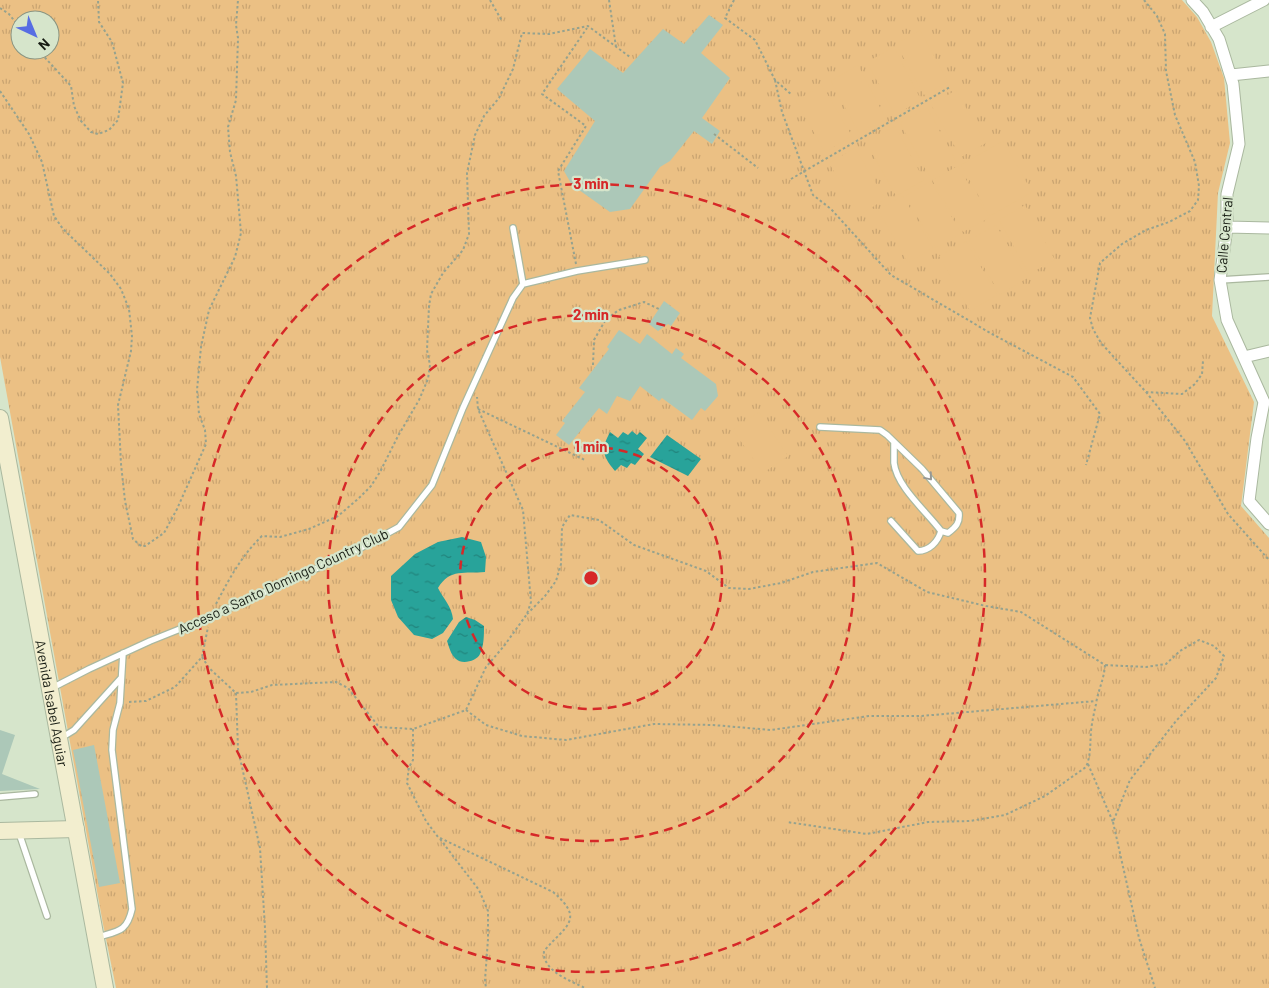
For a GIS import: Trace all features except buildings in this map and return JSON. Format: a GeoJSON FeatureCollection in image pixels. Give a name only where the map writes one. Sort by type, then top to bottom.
{"type":"FeatureCollection","features":[{"type":"Feature","properties":{"kind":"main road","name":"Avenida Isabel Aguiar"},"geometry":{"type":"LineString","coordinates":[[0,418],[3,452],[60,739],[105,988]]}},
{"type":"Feature","properties":{"kind":"main road"},"geometry":{"type":"LineString","coordinates":[[0,831],[76,829]]}},
{"type":"Feature","properties":{"kind":"street","name":"Calle Central"},"geometry":{"type":"LineString","coordinates":[[1192,0],[1219,39],[1234,84],[1239,144],[1227,194],[1226,227],[1220,280],[1227,320],[1264,402],[1257,438],[1249,501],[1269,524]]}},
{"type":"Feature","properties":{"kind":"street"},"geometry":{"type":"LineString","coordinates":[[1211,26],[1264,0]]}},
{"type":"Feature","properties":{"kind":"street"},"geometry":{"type":"LineString","coordinates":[[1230,75],[1269,71]]}},
{"type":"Feature","properties":{"kind":"street"},"geometry":{"type":"LineString","coordinates":[[1226,227],[1269,228]]}},
{"type":"Feature","properties":{"kind":"street"},"geometry":{"type":"LineString","coordinates":[[1244,357],[1269,351]]}},
{"type":"Feature","properties":{"kind":"lane"},"geometry":{"type":"LineString","coordinates":[[513,228],[523,284],[577,271],[645,260]]}},
{"type":"Feature","properties":{"kind":"lane"},"geometry":{"type":"LineString","coordinates":[[1220,280],[1269,277]]}},
{"type":"Feature","properties":{"kind":"lane","name":"Acceso a Santo Domingo Country Club"},"geometry":{"type":"LineString","coordinates":[[50,689],[123,653],[357,550],[399,527],[432,484],[463,408],[513,298],[523,284]]}},
{"type":"Feature","properties":{"kind":"lane"},"geometry":{"type":"LineString","coordinates":[[820,427],[880,430],[887,435],[922,469],[958,513],[960,519],[956,526],[948,533],[941,531],[898,478],[894,464],[894,443]]}},
{"type":"Feature","properties":{"kind":"lane"},"geometry":{"type":"LineString","coordinates":[[891,521],[918,551],[924,551],[936,542],[941,531]]}},
{"type":"Feature","properties":{"kind":"lane"},"geometry":{"type":"LineString","coordinates":[[96,938],[120,931],[130,920],[132,909],[112,750],[113,730],[120,702],[123,653]]}},
{"type":"Feature","properties":{"kind":"lane"},"geometry":{"type":"LineString","coordinates":[[60,739],[74,730],[121,678]]}},
{"type":"Feature","properties":{"kind":"lane"},"geometry":{"type":"LineString","coordinates":[[0,797],[35,794]]}},
{"type":"Feature","properties":{"kind":"lane"},"geometry":{"type":"LineString","coordinates":[[18,831],[47,916]]}},
{"type":"Feature","properties":{"kind":"path"},"geometry":{"type":"LineString","coordinates":[[47,60],[71,86],[74,106],[81,121],[91,132],[98,134],[109,130],[118,120],[123,83],[112,42],[99,22],[98,0]]}},
{"type":"Feature","properties":{"kind":"path"},"geometry":{"type":"LineString","coordinates":[[0,92],[29,134],[42,162],[54,216],[63,229],[110,274],[121,289],[129,309],[132,336],[131,351],[118,405],[121,464],[125,501],[133,539],[141,546],[145,546],[164,533],[177,509],[206,444],[205,430],[199,414],[197,390],[201,347],[209,310],[235,257],[241,234],[236,176],[230,152],[228,127],[236,100],[238,0]]}},
{"type":"Feature","properties":{"kind":"path"},"geometry":{"type":"LineString","coordinates":[[490,0],[502,21]]}},
{"type":"Feature","properties":{"kind":"path"},"geometry":{"type":"LineString","coordinates":[[609,0],[616,47]]}},
{"type":"Feature","properties":{"kind":"path"},"geometry":{"type":"LineString","coordinates":[[734,0],[725,18],[755,40],[775,80],[782,112],[813,195],[831,209],[891,275],[992,334],[1073,377],[1100,414],[1086,465]]}},
{"type":"Feature","properties":{"kind":"path"},"geometry":{"type":"LineString","coordinates":[[1144,0],[1157,16],[1165,34],[1166,70],[1174,115],[1194,162],[1199,186],[1198,200],[1190,211],[1169,222],[1146,230],[1122,244],[1100,263],[1090,318],[1092,330],[1101,343],[1146,392],[1185,441],[1228,514],[1269,560]]}},
{"type":"Feature","properties":{"kind":"path"},"geometry":{"type":"LineString","coordinates":[[577,271],[558,171],[586,126],[542,94],[588,26]]}},
{"type":"Feature","properties":{"kind":"path"},"geometry":{"type":"LineString","coordinates":[[120,702],[146,701],[175,686],[202,657],[210,616],[230,577],[249,548],[262,536],[280,537],[309,529],[338,516],[371,486],[420,400],[428,379],[430,365],[427,350],[431,294],[443,273],[463,250],[468,234],[467,173],[475,135],[484,116],[499,98],[513,69],[522,33],[549,34],[588,26],[630,57]]}},
{"type":"Feature","properties":{"kind":"path"},"geometry":{"type":"LineString","coordinates":[[775,80],[792,95]]}},
{"type":"Feature","properties":{"kind":"path"},"geometry":{"type":"LineString","coordinates":[[791,179],[950,87]]}},
{"type":"Feature","properties":{"kind":"path"},"geometry":{"type":"LineString","coordinates":[[714,134],[758,168]]}},
{"type":"Feature","properties":{"kind":"path"},"geometry":{"type":"LineString","coordinates":[[593,365],[594,340],[606,319],[619,310],[644,302],[659,309]]}},
{"type":"Feature","properties":{"kind":"path"},"geometry":{"type":"LineString","coordinates":[[1146,392],[1182,394],[1195,384],[1202,374],[1203,361]]}},
{"type":"Feature","properties":{"kind":"path"},"geometry":{"type":"LineString","coordinates":[[527,614],[531,602],[523,510],[478,409],[585,460]]}},
{"type":"Feature","properties":{"kind":"path"},"geometry":{"type":"LineString","coordinates":[[236,694],[251,692],[272,685],[336,682],[348,688],[379,727],[413,729],[466,710],[486,667],[527,614],[545,596],[556,581],[561,564],[560,541],[562,527],[570,514],[599,520],[634,545],[706,571],[730,588],[749,589],[782,583],[812,572],[877,563],[927,592],[969,603],[1021,612],[1105,665],[1146,667],[1166,664],[1180,651],[1199,640],[1214,646],[1224,656],[1216,678],[1176,721],[1130,780],[1113,822]]}},
{"type":"Feature","properties":{"kind":"path"},"geometry":{"type":"LineString","coordinates":[[202,657],[209,668],[236,694],[238,749],[260,848],[267,988]]}},
{"type":"Feature","properties":{"kind":"path"},"geometry":{"type":"LineString","coordinates":[[787,822],[867,834],[928,822],[970,821],[1005,815],[1045,796],[1086,766],[1090,757],[1091,733],[1096,701],[1104,678],[1105,665]]}},
{"type":"Feature","properties":{"kind":"path"},"geometry":{"type":"LineString","coordinates":[[466,710],[486,725],[522,736],[566,740],[654,724],[714,725],[771,730],[869,716],[921,716],[1096,701]]}},
{"type":"Feature","properties":{"kind":"path"},"geometry":{"type":"LineString","coordinates":[[413,729],[413,760],[409,767],[407,783],[426,821],[478,890],[488,911],[486,988]]}},
{"type":"Feature","properties":{"kind":"path"},"geometry":{"type":"LineString","coordinates":[[1087,763],[1113,822],[1139,938],[1155,988]]}},
{"type":"Feature","properties":{"kind":"path"},"geometry":{"type":"LineString","coordinates":[[438,838],[553,892],[566,903],[570,912],[569,922],[559,937],[544,951],[543,956],[552,969],[563,978],[585,988]]}},
{"type":"Feature","properties":{"kind":"green space"},"geometry":{"type":"Polygon","coordinates":[[[0,0],[1182,0],[1197,17],[1211,42],[1224,78],[1230,143],[1218,193],[1212,316],[1254,402],[1241,506],[1269,538],[1269,988],[116,988],[0,357],[0,0]]]}},
{"type":"Feature","properties":{"kind":"green space"},"geometry":{"type":"Polygon","coordinates":[[[920,30],[948,82],[924,95],[896,44],[920,30]]]}},
{"type":"Feature","properties":{"kind":"green space"},"geometry":{"type":"Polygon","coordinates":[[[894,47],[921,100],[895,115],[867,62],[894,47]]]}},
{"type":"Feature","properties":{"kind":"green space"},"geometry":{"type":"Polygon","coordinates":[[[858,65],[886,119],[859,133],[831,81],[858,65]]]}},
{"type":"Feature","properties":{"kind":"green space"},"geometry":{"type":"Polygon","coordinates":[[[822,85],[852,136],[825,152],[796,101],[822,85]]]}},
{"type":"Feature","properties":{"kind":"green space"},"geometry":{"type":"Polygon","coordinates":[[[956,90],[986,143],[961,157],[931,105],[956,90]]]}},
{"type":"Feature","properties":{"kind":"green space"},"geometry":{"type":"Polygon","coordinates":[[[927,108],[956,161],[930,177],[900,123],[927,108]]]}},
{"type":"Feature","properties":{"kind":"green space"},"geometry":{"type":"Polygon","coordinates":[[[895,126],[924,180],[896,196],[866,142],[895,126]]]}},
{"type":"Feature","properties":{"kind":"green space"},"geometry":{"type":"Polygon","coordinates":[[[1003,141],[1032,192],[990,216],[961,165],[1003,141]]]}},
{"type":"Feature","properties":{"kind":"green space"},"geometry":{"type":"Polygon","coordinates":[[[855,148],[885,199],[860,215],[829,163],[855,148]]]}},
{"type":"Feature","properties":{"kind":"green space"},"geometry":{"type":"Polygon","coordinates":[[[958,166],[989,218],[963,232],[932,180],[958,166]]]}},
{"type":"Feature","properties":{"kind":"green space"},"geometry":{"type":"Polygon","coordinates":[[[931,181],[961,233],[936,248],[905,196],[931,181]]]}},
{"type":"Feature","properties":{"kind":"green space"},"geometry":{"type":"Polygon","coordinates":[[[903,196],[933,248],[908,263],[878,210],[903,196]]]}},
{"type":"Feature","properties":{"kind":"green space"},"geometry":{"type":"Polygon","coordinates":[[[1025,205],[1055,260],[1029,274],[999,220],[1025,205]]]}},
{"type":"Feature","properties":{"kind":"green space"},"geometry":{"type":"Polygon","coordinates":[[[996,225],[1027,278],[1000,295],[969,240],[996,225]]]}},
{"type":"Feature","properties":{"kind":"green space"},"geometry":{"type":"Polygon","coordinates":[[[966,241],[997,295],[970,311],[939,256],[966,241]]]}},
{"type":"Feature","properties":{"kind":"green space"},"geometry":{"type":"Polygon","coordinates":[[[759,412],[788,456],[763,473],[733,430],[759,412]]]}},
{"type":"Feature","properties":{"kind":"water"},"geometry":{"type":"Polygon","coordinates":[[[632,431],[637,435],[640,432],[647,438],[638,449],[644,454],[635,465],[631,463],[627,468],[621,465],[615,471],[605,457],[604,448],[607,438],[610,432],[618,438],[623,432],[628,435],[632,431]]]}},
{"type":"Feature","properties":{"kind":"water"},"geometry":{"type":"Polygon","coordinates":[[[667,435],[701,459],[688,476],[650,457],[667,435]]]}},
{"type":"Feature","properties":{"kind":"water"},"geometry":{"type":"Polygon","coordinates":[[[462,537],[481,542],[486,557],[485,572],[458,573],[448,577],[438,588],[449,607],[453,619],[443,633],[432,639],[414,635],[398,617],[391,600],[391,576],[415,554],[438,542],[462,537]]]}},
{"type":"Feature","properties":{"kind":"water"},"geometry":{"type":"Polygon","coordinates":[[[466,617],[484,626],[483,640],[481,651],[476,659],[462,662],[456,659],[450,651],[447,641],[459,622],[466,617]]]}}]}
